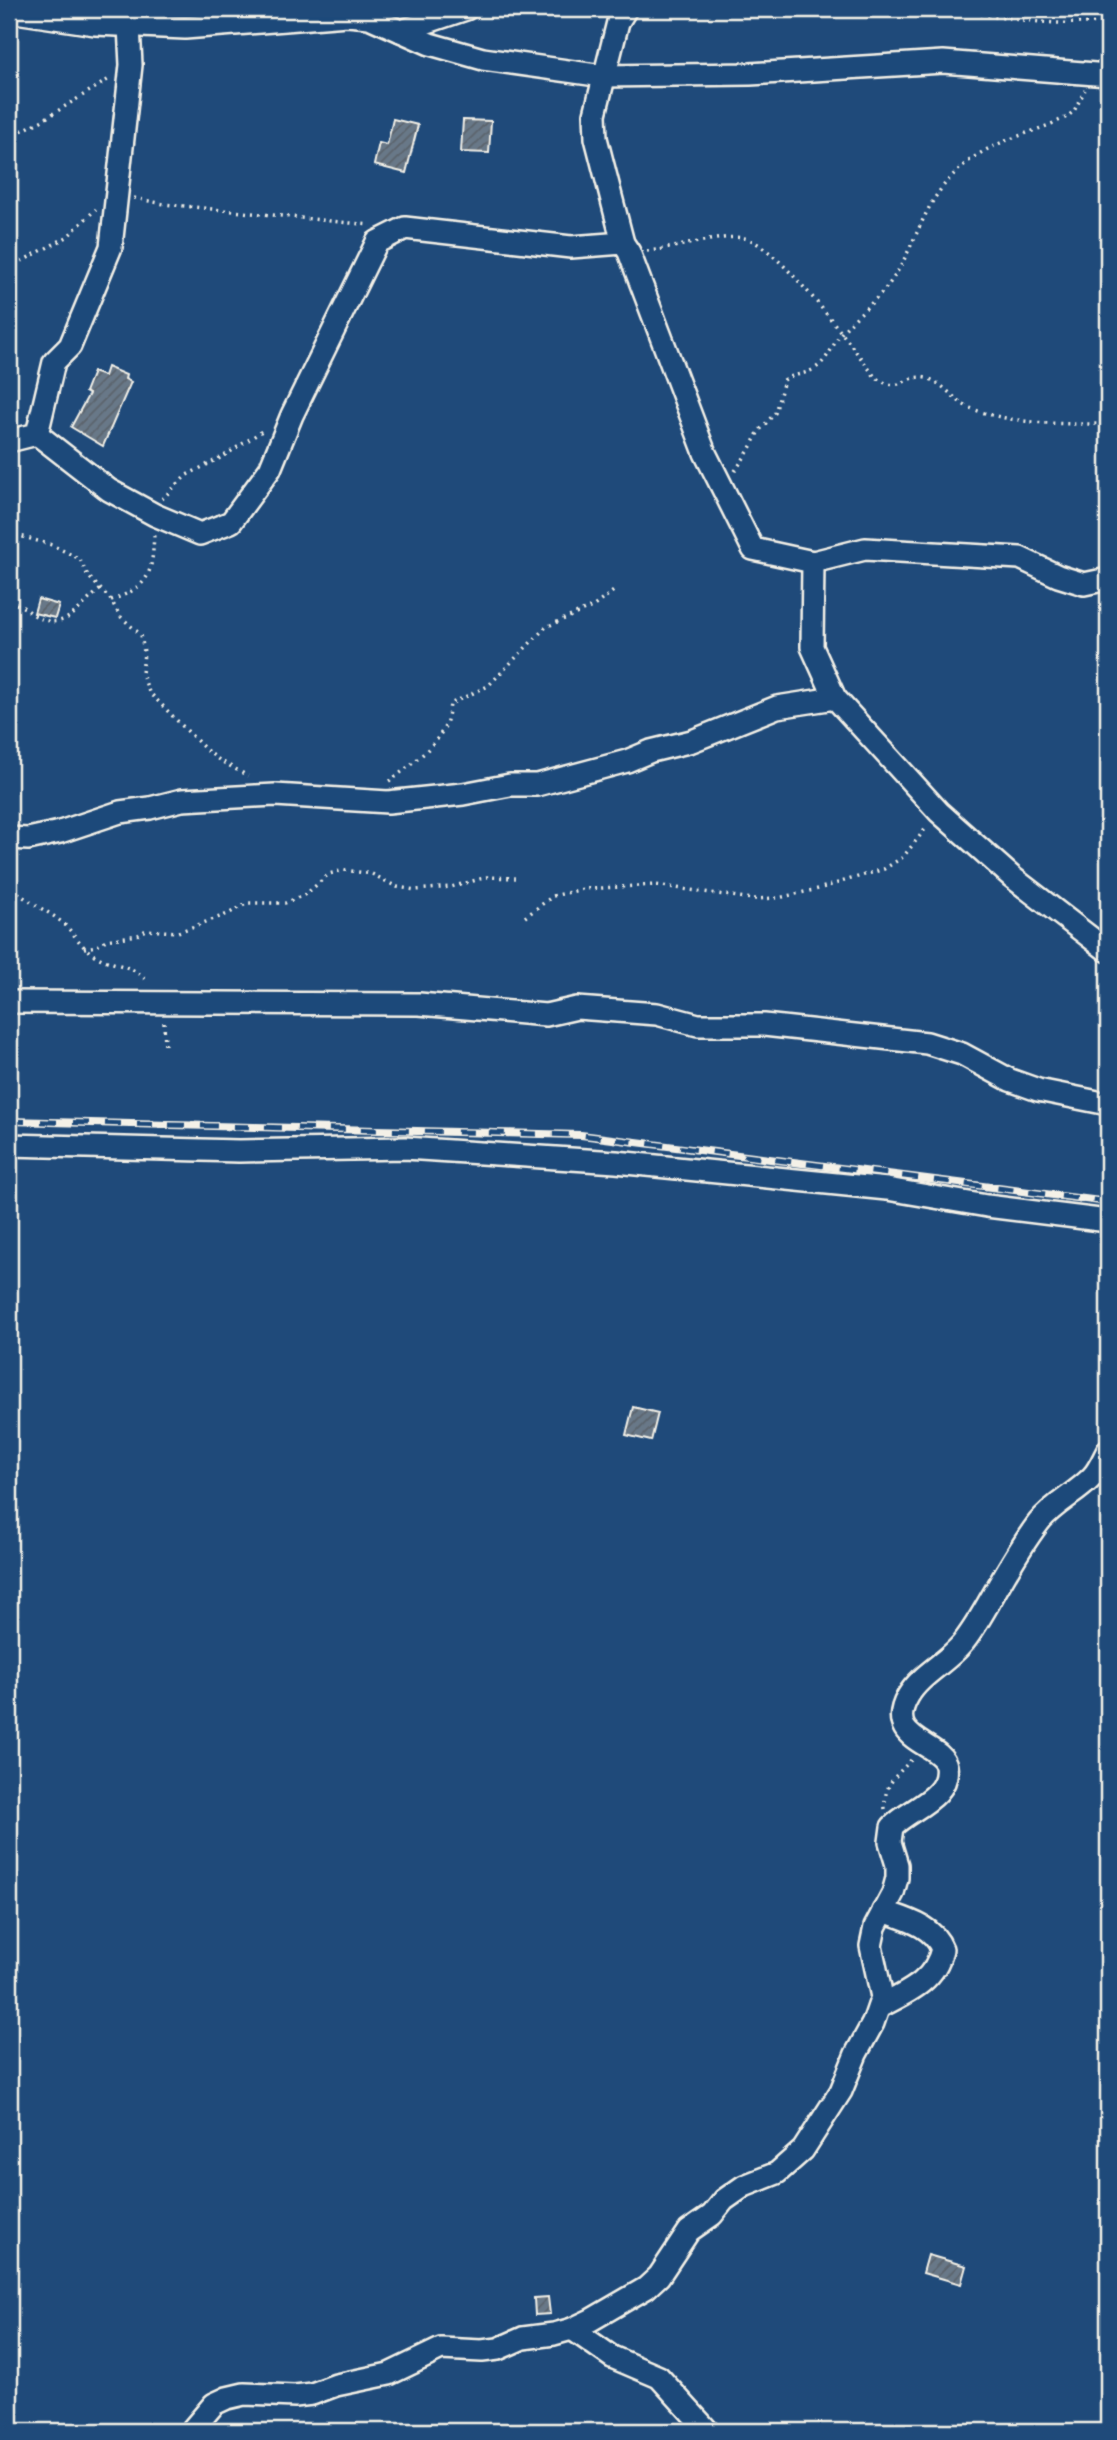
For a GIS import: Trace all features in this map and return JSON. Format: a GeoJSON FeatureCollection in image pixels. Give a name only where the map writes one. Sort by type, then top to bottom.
{"type":"FeatureCollection","features":[{"type":"Feature","properties":{"kind":"street"},"geometry":{"type":"LineString","coordinates":[[401,31],[466,9]]}},
{"type":"Feature","properties":{"kind":"street"},"geometry":{"type":"LineString","coordinates":[[626,9],[618,22],[603,76],[595,114],[596,138],[626,248],[705,453],[754,549],[813,562],[865,549],[1020,558],[1058,576],[1084,584],[1108,579]]}},
{"type":"Feature","properties":{"kind":"street"},"geometry":{"type":"LineString","coordinates":[[9,11],[82,23],[185,28],[347,15],[369,18],[430,44],[483,59],[603,76],[750,74],[943,62],[1102,76]]}},
{"type":"Feature","properties":{"kind":"street"},"geometry":{"type":"LineString","coordinates":[[37,434],[54,362],[70,346],[111,247],[131,65],[129,26]]}},
{"type":"Feature","properties":{"kind":"street"},"geometry":{"type":"LineString","coordinates":[[37,434],[109,489],[155,515],[200,534],[231,522],[270,469],[292,415],[377,242],[405,228],[570,247],[626,248]]}},
{"type":"Feature","properties":{"kind":"street"},"geometry":{"type":"LineString","coordinates":[[9,442],[37,434]]}},
{"type":"Feature","properties":{"kind":"street"},"geometry":{"type":"LineString","coordinates":[[813,562],[812,647],[835,698],[939,812],[1012,877],[1108,951]]}},
{"type":"Feature","properties":{"kind":"street"},"geometry":{"type":"LineString","coordinates":[[9,838],[28,839],[60,832],[120,812],[182,800],[275,794],[388,802],[463,794],[510,785],[537,785],[692,741],[777,707],[835,698]]}},
{"type":"Feature","properties":{"kind":"street"},"geometry":{"type":"LineString","coordinates":[[9,1002],[419,1003],[546,1015],[577,1008],[657,1014],[698,1026],[778,1026],[927,1043],[962,1054],[1010,1080],[1038,1090],[1108,1104]]}},
{"type":"Feature","properties":{"kind":"street"},"geometry":{"type":"LineString","coordinates":[[9,1145],[239,1151],[405,1148],[616,1162],[887,1189],[986,1206],[1108,1221]]}},
{"type":"Feature","properties":{"kind":"street"},"geometry":{"type":"LineString","coordinates":[[191,2431],[215,2404],[227,2398],[244,2394],[312,2394],[336,2385],[389,2374],[441,2349],[498,2349],[523,2338],[572,2329],[646,2288],[659,2276],[689,2231],[712,2215],[724,2200],[744,2186],[777,2173],[803,2150],[841,2091],[882,1997],[871,1946],[897,1878],[897,1865],[890,1842],[892,1827],[933,1796],[946,1776],[946,1763],[943,1758],[914,1739],[904,1728],[903,1714],[907,1698],[921,1681],[964,1642],[1018,1551],[1041,1520],[1094,1476],[1108,1450]]}},
{"type":"Feature","properties":{"kind":"street"},"geometry":{"type":"LineString","coordinates":[[879,2007],[916,1988],[925,1980],[941,1956],[942,1949],[930,1931],[883,1911]]}},
{"type":"Feature","properties":{"kind":"street"},"geometry":{"type":"LineString","coordinates":[[572,2329],[612,2357],[659,2377],[708,2431]]}},
{"type":"Feature","properties":{"kind":"path"},"geometry":{"type":"LineString","coordinates":[[946,9],[1076,25],[1108,21]]}},
{"type":"Feature","properties":{"kind":"path"},"geometry":{"type":"LineString","coordinates":[[9,137],[41,121],[131,65]]}},
{"type":"Feature","properties":{"kind":"path"},"geometry":{"type":"LineString","coordinates":[[722,487],[748,452],[759,431],[775,413],[784,380],[813,369],[824,361],[841,333],[892,281],[905,260],[929,204],[948,180],[984,151],[1067,117],[1102,76]]}},
{"type":"Feature","properties":{"kind":"path"},"geometry":{"type":"LineString","coordinates":[[9,268],[66,237],[100,205],[116,196],[164,204],[405,228]]}},
{"type":"Feature","properties":{"kind":"path"},"geometry":{"type":"LineString","coordinates":[[626,248],[670,249],[731,237],[746,238],[761,244],[780,262],[876,378],[887,385],[900,384],[919,377],[928,378],[967,406],[1007,420],[1108,425]]}},
{"type":"Feature","properties":{"kind":"path"},"geometry":{"type":"LineString","coordinates":[[111,600],[139,588],[147,578],[152,565],[155,515],[160,502],[187,475],[292,415]]}},
{"type":"Feature","properties":{"kind":"path"},"geometry":{"type":"LineString","coordinates":[[9,533],[52,545],[80,559],[88,576],[111,600],[120,616],[141,635],[144,652],[142,674],[149,692],[219,761],[275,794]]}},
{"type":"Feature","properties":{"kind":"path"},"geometry":{"type":"LineString","coordinates":[[9,603],[16,603],[42,620],[59,621],[80,610],[101,589]]}},
{"type":"Feature","properties":{"kind":"path"},"geometry":{"type":"LineString","coordinates":[[358,799],[391,780],[420,757],[446,724],[450,704],[488,686],[546,627],[594,606],[615,590]]}},
{"type":"Feature","properties":{"kind":"path"},"geometry":{"type":"LineString","coordinates":[[526,917],[537,905],[553,896],[583,889],[656,885],[753,899],[778,898],[818,889],[884,869],[903,857],[939,812]]}},
{"type":"Feature","properties":{"kind":"path"},"geometry":{"type":"LineString","coordinates":[[84,948],[97,946],[106,940],[138,935],[146,930],[178,932],[212,921],[248,903],[285,903],[306,894],[329,874],[344,870],[372,874],[397,887],[416,890],[451,887],[487,877],[516,878]]}},
{"type":"Feature","properties":{"kind":"path"},"geometry":{"type":"LineString","coordinates":[[9,882],[13,889],[64,924],[84,948],[97,957],[136,969],[151,986],[159,1004],[166,1029],[165,1047]]}},
{"type":"Feature","properties":{"kind":"path"},"geometry":{"type":"LineString","coordinates":[[892,1827],[885,1809],[886,1789],[911,1760],[914,1739]]}},
{"type":"Feature","properties":{"kind":"building"},"geometry":{"type":"Polygon","coordinates":[[[393,119],[418,125],[406,173],[374,165],[379,143],[387,145],[393,119]]]}},
{"type":"Feature","properties":{"kind":"building"},"geometry":{"type":"Polygon","coordinates":[[[463,120],[491,121],[489,153],[461,152],[463,120]]]}},
{"type":"Feature","properties":{"kind":"building"},"geometry":{"type":"Polygon","coordinates":[[[107,367],[126,375],[125,379],[131,382],[103,446],[71,427],[89,394],[85,392],[93,372],[104,376],[107,367]]]}},
{"type":"Feature","properties":{"kind":"building"},"geometry":{"type":"Polygon","coordinates":[[[38,599],[59,605],[55,618],[34,613],[38,599]]]}},
{"type":"Feature","properties":{"kind":"building"},"geometry":{"type":"Polygon","coordinates":[[[633,1407],[658,1413],[651,1441],[626,1435],[633,1407]]]}},
{"type":"Feature","properties":{"kind":"building"},"geometry":{"type":"Polygon","coordinates":[[[928,2255],[966,2266],[961,2284],[923,2273],[928,2255]]]}},
{"type":"Feature","properties":{"kind":"building"},"geometry":{"type":"Polygon","coordinates":[[[548,2297],[550,2314],[535,2315],[534,2298],[548,2297]]]}},
{"type":"Feature","properties":{"kind":"railway"},"geometry":{"type":"LineString","coordinates":[[9,1121],[581,1135],[1108,1202]]}}]}
